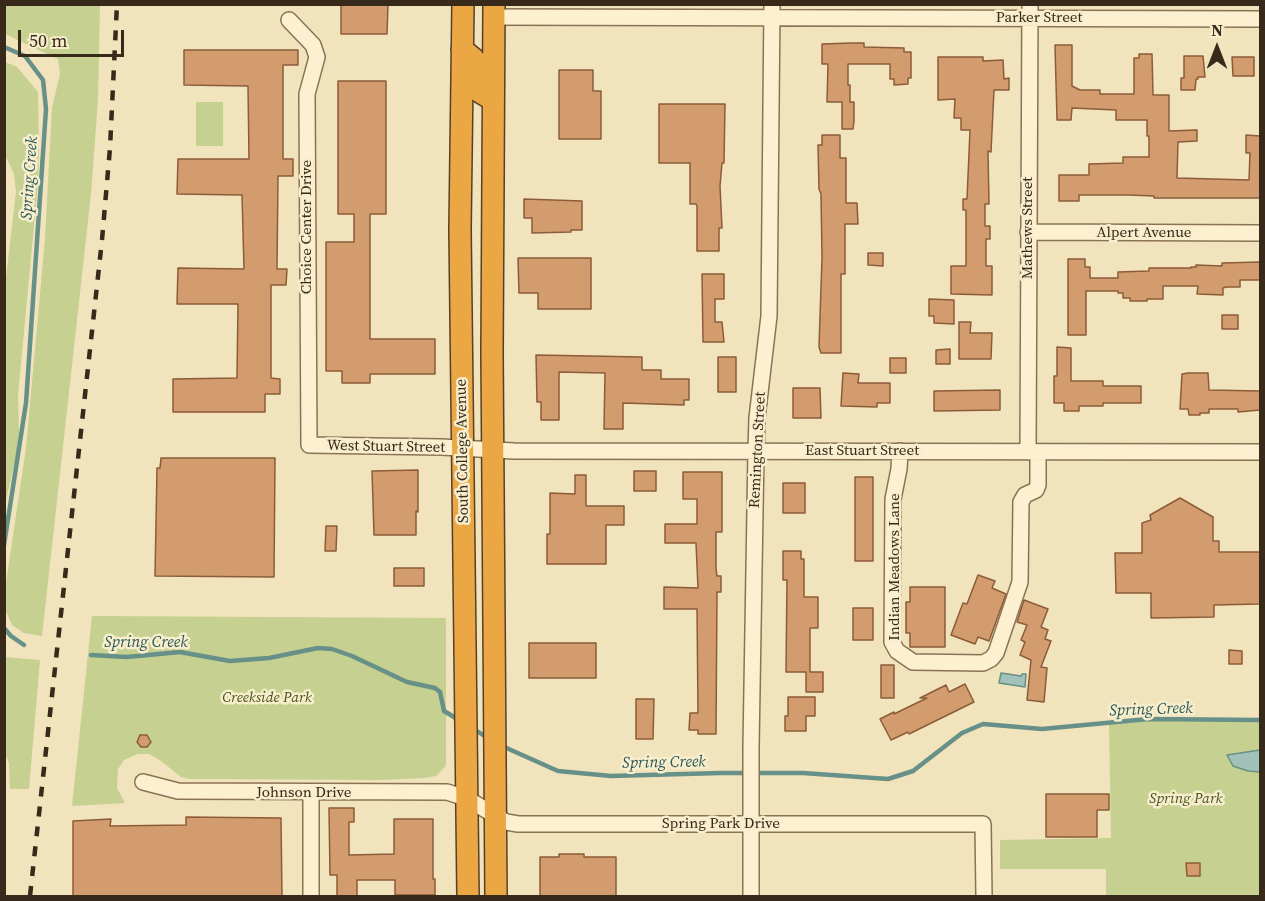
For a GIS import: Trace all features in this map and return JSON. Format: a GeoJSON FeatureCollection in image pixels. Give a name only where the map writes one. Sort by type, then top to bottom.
{"type":"FeatureCollection","features":[{"type":"Feature","properties":{"kind":"highway","name":"South College Avenue"},"geometry":{"type":"LineString","coordinates":[[463,4],[460,229],[468,897]]}},
{"type":"Feature","properties":{"kind":"highway","name":"South College Avenue"},"geometry":{"type":"LineString","coordinates":[[488,9],[493,100],[496,897]]}},
{"type":"Feature","properties":{"kind":"highway"},"geometry":{"type":"LineString","coordinates":[[462,49],[474,59],[480,92],[493,100]]}},
{"type":"Feature","properties":{"kind":"street","name":"Parker Street"},"geometry":{"type":"LineString","coordinates":[[488,9],[1228,12],[1260,19]]}},
{"type":"Feature","properties":{"kind":"street","name":"Remington Street"},"geometry":{"type":"LineString","coordinates":[[751,897],[756,451],[757,418],[769,316],[772,11]]}},
{"type":"Feature","properties":{"kind":"street","name":"Mathews Street"},"geometry":{"type":"LineString","coordinates":[[1030,11],[1029,232],[1033,452]]}},
{"type":"Feature","properties":{"kind":"street","name":"Choice Center Drive"},"geometry":{"type":"LineString","coordinates":[[290,20],[313,45],[317,57],[307,94],[309,445]]}},
{"type":"Feature","properties":{"kind":"street","name":"Alpert Avenue"},"geometry":{"type":"LineString","coordinates":[[1029,232],[1260,233]]}},
{"type":"Feature","properties":{"kind":"street","name":"West Stuart Street"},"geometry":{"type":"LineString","coordinates":[[309,445],[463,449]]}},
{"type":"Feature","properties":{"kind":"street","name":"East Stuart Street"},"geometry":{"type":"LineString","coordinates":[[463,449],[1260,452]]}},
{"type":"Feature","properties":{"kind":"street","name":"Indian Meadows Lane"},"geometry":{"type":"LineString","coordinates":[[900,452],[893,499],[892,642],[897,651],[913,662],[983,663],[996,653],[1020,582],[1021,502],[1025,495],[1036,490],[1038,485],[1033,452]]}},
{"type":"Feature","properties":{"kind":"street","name":"Johnson Drive"},"geometry":{"type":"LineString","coordinates":[[143,782],[178,791],[443,792],[466,798]]}},
{"type":"Feature","properties":{"kind":"street"},"geometry":{"type":"LineString","coordinates":[[311,793],[311,897]]}},
{"type":"Feature","properties":{"kind":"street","name":"Spring Park Drive"},"geometry":{"type":"LineString","coordinates":[[466,798],[506,822],[518,824],[983,824],[984,897]]}},
{"type":"Feature","properties":{"kind":"green space"},"geometry":{"type":"Polygon","coordinates":[[[5,5],[100,5],[98,100],[91,194],[42,636],[24,633],[12,625],[5,609],[4,596],[26,448],[45,239],[52,108],[60,74],[58,59],[5,34],[5,5]]]}},
{"type":"Feature","properties":{"kind":"green space"},"geometry":{"type":"Polygon","coordinates":[[[5,62],[17,67],[38,92],[39,151],[18,395],[19,433],[5,505],[4,295],[16,191],[14,174],[5,155],[5,62]]]}},
{"type":"Feature","properties":{"kind":"green space"},"geometry":{"type":"Polygon","coordinates":[[[196,102],[223,102],[223,146],[196,146],[196,102]]]}},
{"type":"Feature","properties":{"kind":"green space","name":"Creekside Park"},"geometry":{"type":"Polygon","coordinates":[[[92,616],[446,618],[446,766],[436,776],[424,778],[384,780],[189,779],[181,777],[149,754],[138,754],[124,760],[118,769],[117,788],[125,803],[72,806],[92,616]]]}},
{"type":"Feature","properties":{"kind":"green space"},"geometry":{"type":"Polygon","coordinates":[[[4,657],[40,660],[29,789],[10,789],[9,763],[4,751],[4,657]]]}},
{"type":"Feature","properties":{"kind":"green space","name":"Spring Park"},"geometry":{"type":"Polygon","coordinates":[[[1148,719],[1260,721],[1260,896],[1106,896],[1106,869],[1000,869],[1000,840],[1111,838],[1109,724],[1148,719]]]}},
{"type":"Feature","properties":{"kind":"water"},"geometry":{"type":"Polygon","coordinates":[[[1001,673],[1021,676],[1026,674],[1025,687],[999,683],[1001,673]]]}},
{"type":"Feature","properties":{"kind":"water"},"geometry":{"type":"Polygon","coordinates":[[[1260,750],[1260,772],[1233,766],[1227,755],[1260,750]]]}},
{"type":"Feature","properties":{"kind":"building"},"geometry":{"type":"Polygon","coordinates":[[[341,4],[388,4],[387,34],[341,34],[341,4]]]}},
{"type":"Feature","properties":{"kind":"building"},"geometry":{"type":"Polygon","coordinates":[[[864,43],[864,47],[904,48],[904,52],[911,52],[911,78],[908,78],[908,84],[894,85],[894,79],[890,79],[890,64],[848,64],[848,85],[850,85],[850,102],[854,102],[854,121],[853,129],[842,129],[842,102],[827,102],[828,64],[822,64],[822,44],[864,43]]]}},
{"type":"Feature","properties":{"kind":"building"},"geometry":{"type":"Polygon","coordinates":[[[1055,45],[1072,45],[1072,86],[1080,90],[1100,90],[1100,94],[1134,94],[1134,58],[1139,58],[1139,54],[1152,54],[1153,95],[1169,95],[1169,131],[1197,130],[1197,141],[1178,142],[1177,178],[1249,180],[1250,153],[1246,153],[1246,135],[1260,136],[1260,198],[1079,195],[1079,201],[1059,201],[1059,175],[1089,175],[1089,164],[1123,163],[1123,157],[1149,157],[1149,136],[1147,136],[1147,120],[1116,120],[1116,110],[1072,108],[1071,120],[1057,120],[1055,45]]]}},
{"type":"Feature","properties":{"kind":"building"},"geometry":{"type":"Polygon","coordinates":[[[184,50],[298,50],[298,65],[283,65],[283,159],[293,159],[293,176],[278,176],[277,269],[287,269],[286,285],[271,285],[271,378],[280,379],[280,394],[265,394],[265,412],[173,412],[173,379],[237,378],[238,304],[177,304],[178,268],[244,269],[242,195],[177,194],[178,159],[249,159],[248,86],[184,85],[184,50]]]}},
{"type":"Feature","properties":{"kind":"building"},"geometry":{"type":"Polygon","coordinates":[[[1184,56],[1203,56],[1205,77],[1196,79],[1195,90],[1181,90],[1181,78],[1184,78],[1184,56]]]}},
{"type":"Feature","properties":{"kind":"building"},"geometry":{"type":"Polygon","coordinates":[[[938,57],[983,57],[983,61],[1003,60],[1004,79],[1009,78],[1009,90],[994,90],[991,152],[988,151],[989,204],[985,204],[985,226],[990,226],[990,239],[986,239],[986,266],[992,266],[992,295],[951,294],[951,266],[966,266],[966,210],[963,210],[963,199],[967,199],[970,130],[961,130],[961,118],[954,118],[955,99],[938,100],[938,57]]]}},
{"type":"Feature","properties":{"kind":"building"},"geometry":{"type":"Polygon","coordinates":[[[1232,57],[1254,57],[1254,76],[1233,76],[1232,57]]]}},
{"type":"Feature","properties":{"kind":"building"},"geometry":{"type":"Polygon","coordinates":[[[559,70],[593,70],[593,91],[601,91],[601,139],[559,139],[559,70]]]}},
{"type":"Feature","properties":{"kind":"building"},"geometry":{"type":"Polygon","coordinates":[[[338,81],[386,81],[386,214],[370,214],[370,339],[435,339],[435,374],[370,374],[370,383],[342,383],[342,371],[326,371],[326,242],[354,242],[354,214],[338,214],[338,81]]]}},
{"type":"Feature","properties":{"kind":"building"},"geometry":{"type":"Polygon","coordinates":[[[659,104],[725,104],[724,163],[722,163],[720,186],[722,228],[719,228],[719,251],[697,251],[697,206],[690,204],[690,163],[659,163],[659,104]]]}},
{"type":"Feature","properties":{"kind":"building"},"geometry":{"type":"Polygon","coordinates":[[[822,135],[840,135],[840,158],[846,158],[846,203],[857,203],[858,224],[845,224],[845,274],[841,274],[841,353],[821,353],[819,347],[822,258],[818,145],[822,145],[822,135]]]}},
{"type":"Feature","properties":{"kind":"building"},"geometry":{"type":"Polygon","coordinates":[[[524,199],[582,201],[582,230],[532,233],[532,218],[524,218],[524,199]]]}},
{"type":"Feature","properties":{"kind":"building"},"geometry":{"type":"Polygon","coordinates":[[[868,253],[883,253],[883,266],[868,265],[868,253]]]}},
{"type":"Feature","properties":{"kind":"building"},"geometry":{"type":"Polygon","coordinates":[[[518,258],[591,258],[591,309],[538,309],[538,293],[519,293],[518,258]]]}},
{"type":"Feature","properties":{"kind":"building"},"geometry":{"type":"Polygon","coordinates":[[[1068,259],[1085,259],[1085,267],[1090,267],[1090,278],[1118,278],[1118,272],[1149,271],[1149,268],[1191,268],[1196,265],[1222,266],[1222,263],[1260,262],[1260,280],[1240,280],[1240,287],[1223,288],[1223,295],[1197,294],[1198,286],[1163,286],[1163,299],[1147,299],[1147,301],[1130,301],[1130,298],[1123,298],[1123,293],[1118,293],[1118,291],[1086,291],[1086,335],[1068,335],[1068,259]]]}},
{"type":"Feature","properties":{"kind":"building"},"geometry":{"type":"Polygon","coordinates":[[[702,274],[724,274],[724,299],[715,299],[715,322],[722,322],[724,342],[703,342],[702,274]]]}},
{"type":"Feature","properties":{"kind":"building"},"geometry":{"type":"Polygon","coordinates":[[[929,299],[954,300],[954,324],[934,323],[934,316],[929,316],[929,299]]]}},
{"type":"Feature","properties":{"kind":"building"},"geometry":{"type":"Polygon","coordinates":[[[1222,315],[1238,315],[1238,329],[1222,329],[1222,315]]]}},
{"type":"Feature","properties":{"kind":"building"},"geometry":{"type":"Polygon","coordinates":[[[959,322],[971,322],[970,333],[992,333],[991,359],[959,359],[959,322]]]}},
{"type":"Feature","properties":{"kind":"building"},"geometry":{"type":"Polygon","coordinates":[[[1057,347],[1071,348],[1071,381],[1103,381],[1103,386],[1141,386],[1141,403],[1103,403],[1103,406],[1079,406],[1079,411],[1064,411],[1064,403],[1054,403],[1057,347]]]}},
{"type":"Feature","properties":{"kind":"building"},"geometry":{"type":"Polygon","coordinates":[[[950,349],[950,364],[936,364],[936,350],[950,349]]]}},
{"type":"Feature","properties":{"kind":"building"},"geometry":{"type":"Polygon","coordinates":[[[536,355],[642,357],[642,370],[661,370],[661,379],[689,379],[689,400],[684,400],[684,405],[623,403],[623,429],[604,429],[605,373],[559,372],[559,420],[541,420],[541,402],[537,402],[536,355]]]}},
{"type":"Feature","properties":{"kind":"building"},"geometry":{"type":"Polygon","coordinates":[[[718,357],[736,357],[736,392],[718,392],[718,357]]]}},
{"type":"Feature","properties":{"kind":"building"},"geometry":{"type":"Polygon","coordinates":[[[890,358],[906,358],[906,373],[890,373],[890,358]]]}},
{"type":"Feature","properties":{"kind":"building"},"geometry":{"type":"Polygon","coordinates":[[[843,373],[859,374],[858,383],[890,383],[890,403],[877,403],[877,407],[841,406],[843,373]]]}},
{"type":"Feature","properties":{"kind":"building"},"geometry":{"type":"Polygon","coordinates":[[[1208,373],[1209,390],[1260,391],[1260,410],[1238,412],[1238,409],[1209,409],[1209,413],[1189,415],[1188,409],[1180,409],[1182,374],[1208,373]]]}},
{"type":"Feature","properties":{"kind":"building"},"geometry":{"type":"Polygon","coordinates":[[[793,388],[820,388],[821,418],[793,418],[793,388]]]}},
{"type":"Feature","properties":{"kind":"building"},"geometry":{"type":"Polygon","coordinates":[[[1000,390],[1000,410],[934,411],[934,391],[1000,390]]]}},
{"type":"Feature","properties":{"kind":"building"},"geometry":{"type":"Polygon","coordinates":[[[161,458],[275,458],[274,577],[155,576],[157,468],[160,468],[161,458]]]}},
{"type":"Feature","properties":{"kind":"building"},"geometry":{"type":"Polygon","coordinates":[[[418,470],[416,535],[374,535],[372,471],[418,470]]]}},
{"type":"Feature","properties":{"kind":"building"},"geometry":{"type":"Polygon","coordinates":[[[634,471],[656,471],[656,491],[634,491],[634,471]]]}},
{"type":"Feature","properties":{"kind":"building"},"geometry":{"type":"Polygon","coordinates":[[[683,472],[722,472],[722,532],[716,532],[716,568],[717,576],[721,576],[721,592],[717,592],[716,734],[698,734],[698,730],[689,730],[690,713],[698,713],[697,609],[664,609],[664,587],[698,588],[696,543],[665,543],[665,524],[697,524],[697,499],[683,499],[683,472]]]}},
{"type":"Feature","properties":{"kind":"building"},"geometry":{"type":"Polygon","coordinates":[[[575,475],[586,475],[586,506],[624,506],[624,525],[606,525],[606,564],[547,564],[550,493],[575,494],[575,475]]]}},
{"type":"Feature","properties":{"kind":"building"},"geometry":{"type":"Polygon","coordinates":[[[855,477],[873,477],[873,561],[855,561],[855,477]]]}},
{"type":"Feature","properties":{"kind":"building"},"geometry":{"type":"Polygon","coordinates":[[[783,483],[805,483],[805,513],[783,513],[783,483]]]}},
{"type":"Feature","properties":{"kind":"building"},"geometry":{"type":"Polygon","coordinates":[[[1180,498],[1213,517],[1213,541],[1219,541],[1219,552],[1260,552],[1260,604],[1214,605],[1214,617],[1151,618],[1151,593],[1116,593],[1115,553],[1142,553],[1142,523],[1151,520],[1150,515],[1180,498]]]}},
{"type":"Feature","properties":{"kind":"building"},"geometry":{"type":"Polygon","coordinates":[[[326,526],[337,526],[336,551],[325,551],[326,526]]]}},
{"type":"Feature","properties":{"kind":"building"},"geometry":{"type":"Polygon","coordinates":[[[783,551],[801,551],[801,559],[804,559],[804,597],[818,597],[818,628],[810,628],[810,672],[823,672],[823,692],[806,692],[806,672],[786,672],[787,580],[783,580],[783,551]]]}},
{"type":"Feature","properties":{"kind":"building"},"geometry":{"type":"Polygon","coordinates":[[[394,568],[424,568],[424,586],[394,586],[394,568]]]}},
{"type":"Feature","properties":{"kind":"building"},"geometry":{"type":"Polygon","coordinates":[[[978,575],[995,581],[992,588],[1006,594],[989,641],[978,637],[975,644],[951,635],[963,603],[967,604],[978,575]]]}},
{"type":"Feature","properties":{"kind":"building"},"geometry":{"type":"Polygon","coordinates":[[[910,587],[945,587],[945,647],[910,647],[910,633],[906,633],[906,602],[910,602],[910,587]]]}},
{"type":"Feature","properties":{"kind":"building"},"geometry":{"type":"Polygon","coordinates":[[[1024,600],[1048,609],[1041,627],[1048,630],[1045,639],[1051,641],[1041,667],[1047,668],[1044,702],[1027,700],[1031,660],[1020,655],[1025,642],[1021,640],[1027,625],[1017,622],[1024,600]]]}},
{"type":"Feature","properties":{"kind":"building"},"geometry":{"type":"Polygon","coordinates":[[[853,608],[873,608],[873,640],[853,640],[853,608]]]}},
{"type":"Feature","properties":{"kind":"building"},"geometry":{"type":"Polygon","coordinates":[[[529,643],[596,643],[596,678],[529,678],[529,643]]]}},
{"type":"Feature","properties":{"kind":"building"},"geometry":{"type":"Polygon","coordinates":[[[1229,650],[1242,651],[1242,664],[1229,664],[1229,650]]]}},
{"type":"Feature","properties":{"kind":"building"},"geometry":{"type":"Polygon","coordinates":[[[881,665],[894,665],[894,698],[881,698],[881,665]]]}},
{"type":"Feature","properties":{"kind":"building"},"geometry":{"type":"Polygon","coordinates":[[[965,684],[974,702],[909,734],[908,732],[891,740],[880,719],[927,698],[920,698],[946,685],[949,692],[965,684]]]}},
{"type":"Feature","properties":{"kind":"building"},"geometry":{"type":"Polygon","coordinates":[[[788,697],[815,697],[815,716],[806,716],[806,731],[785,731],[788,697]]]}},
{"type":"Feature","properties":{"kind":"building"},"geometry":{"type":"Polygon","coordinates":[[[636,699],[654,699],[653,739],[636,739],[636,699]]]}},
{"type":"Feature","properties":{"kind":"building"},"geometry":{"type":"Polygon","coordinates":[[[140,735],[147,735],[151,742],[147,747],[141,747],[137,742],[140,735]]]}},
{"type":"Feature","properties":{"kind":"building"},"geometry":{"type":"Polygon","coordinates":[[[1046,794],[1109,794],[1109,810],[1097,810],[1097,837],[1046,837],[1046,794]]]}},
{"type":"Feature","properties":{"kind":"building"},"geometry":{"type":"Polygon","coordinates":[[[329,808],[354,808],[354,822],[349,822],[349,855],[394,854],[394,819],[433,819],[435,895],[395,895],[395,880],[357,880],[357,897],[337,897],[337,875],[330,875],[329,808]]]}},
{"type":"Feature","properties":{"kind":"building"},"geometry":{"type":"Polygon","coordinates":[[[186,817],[281,818],[282,897],[73,897],[73,821],[111,819],[110,826],[186,825],[186,817]]]}},
{"type":"Feature","properties":{"kind":"building"},"geometry":{"type":"Polygon","coordinates":[[[559,854],[616,857],[616,897],[540,897],[540,857],[559,857],[559,854]]]}},
{"type":"Feature","properties":{"kind":"building"},"geometry":{"type":"Polygon","coordinates":[[[1186,863],[1200,863],[1200,876],[1187,876],[1186,863]]]}},
{"type":"Feature","properties":{"kind":"waterway","name":"Spring Creek"},"geometry":{"type":"LineString","coordinates":[[4,47],[25,56],[43,80],[46,109],[26,403],[4,545]]}},
{"type":"Feature","properties":{"kind":"waterway","name":"Spring Creek"},"geometry":{"type":"LineString","coordinates":[[4,628],[24,645]]}},
{"type":"Feature","properties":{"kind":"waterway","name":"Spring Creek"},"geometry":{"type":"LineString","coordinates":[[91,655],[127,657],[180,652],[230,661],[269,658],[318,648],[332,649],[407,682],[435,688],[440,692],[444,711],[459,720]]}},
{"type":"Feature","properties":{"kind":"waterway","name":"Spring Creek"},"geometry":{"type":"LineString","coordinates":[[502,746],[558,771],[611,776],[803,773],[888,779],[913,771],[962,733],[983,724],[1042,729],[1148,719],[1260,720]]}},
{"type":"Feature","properties":{"kind":"waterway","name":"Spring Creek"},"geometry":{"type":"LineString","coordinates":[[474,729],[489,739]]}},
{"type":"Feature","properties":{"kind":"railway"},"geometry":{"type":"LineString","coordinates":[[30,896],[102,240],[110,148],[117,4]]}}]}
